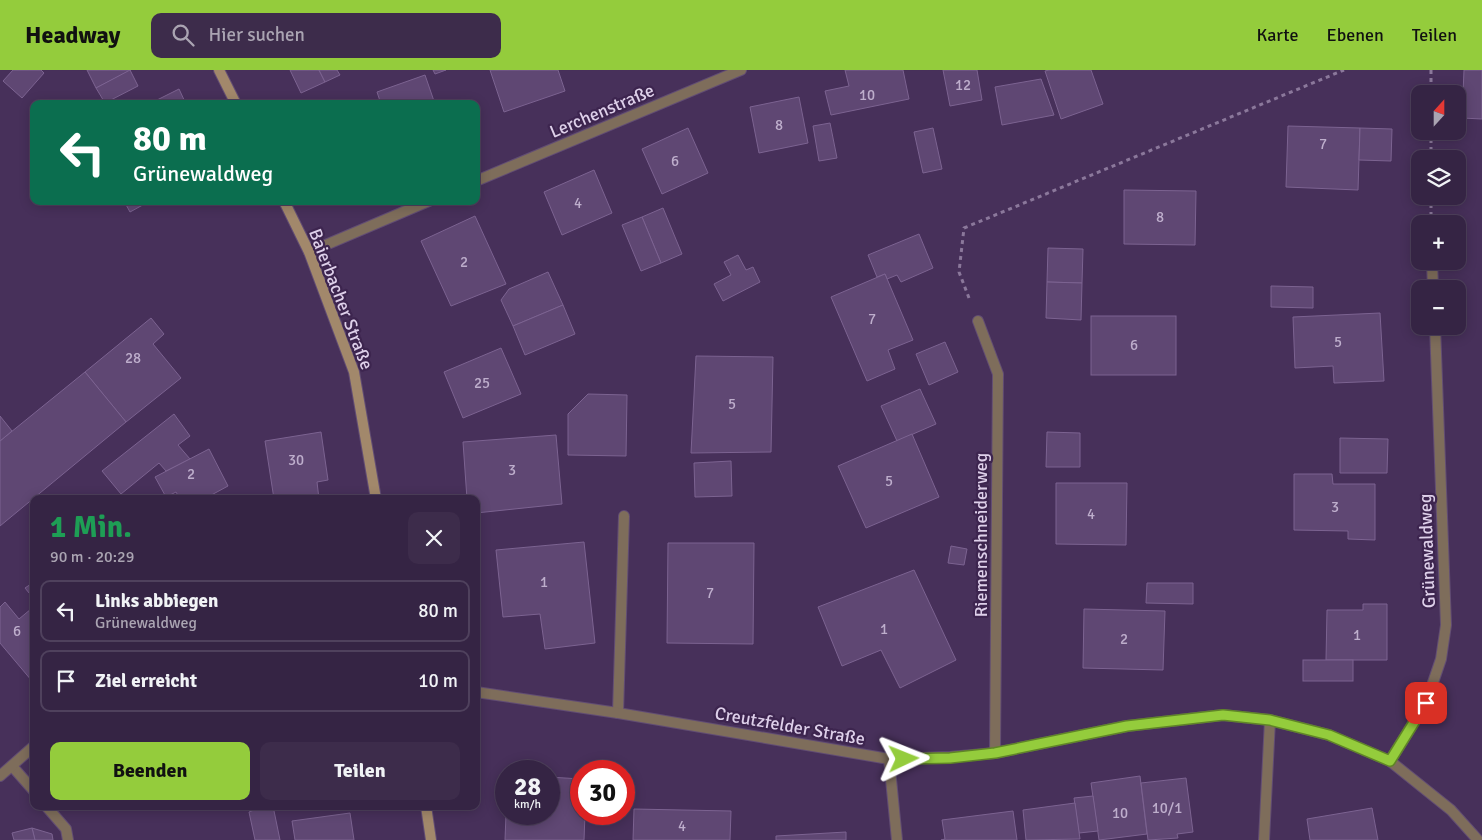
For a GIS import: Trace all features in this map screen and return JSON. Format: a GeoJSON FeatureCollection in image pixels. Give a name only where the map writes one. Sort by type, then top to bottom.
{"type":"FeatureCollection","features":[{"type":"Feature","properties":{"kind":"street"},"geometry":{"type":"LineString","coordinates":[[219,70],[234,100]]}},
{"type":"Feature","properties":{"kind":"street","name":"Lerchenstraße"},"geometry":{"type":"LineString","coordinates":[[480,179],[741,70]]}},
{"type":"Feature","properties":{"kind":"street","name":"Baierbacher Straße"},"geometry":{"type":"LineString","coordinates":[[286,205],[309,252],[354,372],[375,495]]}},
{"type":"Feature","properties":{"kind":"street"},"geometry":{"type":"LineString","coordinates":[[309,252],[420,205]]}},
{"type":"Feature","properties":{"kind":"street","name":"Riemenschneiderweg"},"geometry":{"type":"LineString","coordinates":[[978,321],[998,374],[995,753]]}},
{"type":"Feature","properties":{"kind":"street","name":"Grünewaldweg"},"geometry":{"type":"LineString","coordinates":[[1390,761],[1426,703],[1441,659],[1446,625],[1435,335]]}},
{"type":"Feature","properties":{"kind":"street"},"geometry":{"type":"LineString","coordinates":[[618,713],[624,516]]}},
{"type":"Feature","properties":{"kind":"street","name":"Creutzfelder Straße"},"geometry":{"type":"LineString","coordinates":[[480,693],[618,713],[889,759],[950,758],[995,753],[1127,726],[1223,715],[1270,720],[1329,735],[1390,761],[1451,810],[1478,840]]}},
{"type":"Feature","properties":{"kind":"street"},"geometry":{"type":"LineString","coordinates":[[1264,840],[1270,720]]}},
{"type":"Feature","properties":{"kind":"street"},"geometry":{"type":"LineString","coordinates":[[0,776],[30,750]]}},
{"type":"Feature","properties":{"kind":"street"},"geometry":{"type":"LineString","coordinates":[[889,759],[897,840]]}},
{"type":"Feature","properties":{"kind":"street"},"geometry":{"type":"LineString","coordinates":[[12,766],[30,787]]}},
{"type":"Feature","properties":{"kind":"street"},"geometry":{"type":"LineString","coordinates":[[49,810],[66,829],[68,840]]}},
{"type":"Feature","properties":{"kind":"street"},"geometry":{"type":"LineString","coordinates":[[427,810],[431,840]]}},
{"type":"Feature","properties":{"kind":"path"},"geometry":{"type":"LineString","coordinates":[[978,321],[959,272],[964,228],[1344,70]]}},
{"type":"Feature","properties":{"kind":"path"},"geometry":{"type":"LineString","coordinates":[[1431,70],[1431,85]]}},
{"type":"Feature","properties":{"kind":"building"},"geometry":{"type":"Polygon","coordinates":[[[13,70],[41,70],[44,73],[22,98],[3,81],[13,70]]]}},
{"type":"Feature","properties":{"kind":"building"},"geometry":{"type":"Polygon","coordinates":[[[87,70],[131,70],[96,88],[87,70]]]}},
{"type":"Feature","properties":{"kind":"building"},"geometry":{"type":"Polygon","coordinates":[[[130,70],[138,86],[111,100],[103,100],[96,88],[130,70]]]}},
{"type":"Feature","properties":{"kind":"building"},"geometry":{"type":"Polygon","coordinates":[[[290,70],[319,70],[325,82],[301,93],[290,70]]]}},
{"type":"Feature","properties":{"kind":"building"},"geometry":{"type":"Polygon","coordinates":[[[319,70],[337,70],[340,75],[325,82],[319,70]]]}},
{"type":"Feature","properties":{"kind":"building"},"geometry":{"type":"Polygon","coordinates":[[[433,70],[446,70],[435,74],[433,70]]]}},
{"type":"Feature","properties":{"kind":"building"},"geometry":{"type":"Polygon","coordinates":[[[490,70],[558,70],[565,91],[504,112],[490,70]]]}},
{"type":"Feature","properties":{"kind":"building"},"geometry":{"type":"Polygon","coordinates":[[[845,70],[903,70],[909,99],[831,115],[825,91],[849,86],[845,70]]]}},
{"type":"Feature","properties":{"kind":"building"},"geometry":{"type":"Polygon","coordinates":[[[943,70],[977,70],[982,100],[950,106],[943,70]]]}},
{"type":"Feature","properties":{"kind":"building"},"geometry":{"type":"Polygon","coordinates":[[[1091,70],[1103,104],[1061,119],[1045,71],[1091,70]]]}},
{"type":"Feature","properties":{"kind":"building"},"geometry":{"type":"Polygon","coordinates":[[[1464,70],[1482,70],[1482,119],[1466,118],[1466,85],[1463,85],[1464,70]]]}},
{"type":"Feature","properties":{"kind":"building"},"geometry":{"type":"Polygon","coordinates":[[[425,75],[434,100],[380,100],[377,92],[425,75]]]}},
{"type":"Feature","properties":{"kind":"building"},"geometry":{"type":"Polygon","coordinates":[[[1041,79],[1054,115],[1002,125],[995,87],[1041,79]]]}},
{"type":"Feature","properties":{"kind":"building"},"geometry":{"type":"Polygon","coordinates":[[[179,89],[184,100],[157,100],[179,89]]]}},
{"type":"Feature","properties":{"kind":"building"},"geometry":{"type":"Polygon","coordinates":[[[799,97],[808,143],[759,153],[750,107],[799,97]]]}},
{"type":"Feature","properties":{"kind":"building"},"geometry":{"type":"Polygon","coordinates":[[[830,123],[837,158],[819,161],[813,126],[830,123]]]}},
{"type":"Feature","properties":{"kind":"building"},"geometry":{"type":"Polygon","coordinates":[[[1288,126],[1360,128],[1358,190],[1286,187],[1288,126]]]}},
{"type":"Feature","properties":{"kind":"building"},"geometry":{"type":"Polygon","coordinates":[[[688,128],[708,173],[662,194],[642,149],[688,128]]]}},
{"type":"Feature","properties":{"kind":"building"},"geometry":{"type":"Polygon","coordinates":[[[933,128],[942,169],[923,173],[914,132],[933,128]]]}},
{"type":"Feature","properties":{"kind":"building"},"geometry":{"type":"Polygon","coordinates":[[[1360,128],[1392,129],[1391,161],[1359,160],[1360,128]]]}},
{"type":"Feature","properties":{"kind":"building"},"geometry":{"type":"Polygon","coordinates":[[[594,170],[612,213],[562,235],[544,192],[594,170]]]}},
{"type":"Feature","properties":{"kind":"building"},"geometry":{"type":"Polygon","coordinates":[[[1124,190],[1196,191],[1195,245],[1124,244],[1124,190]]]}},
{"type":"Feature","properties":{"kind":"building"},"geometry":{"type":"Polygon","coordinates":[[[126,205],[143,205],[130,212],[126,205]]]}},
{"type":"Feature","properties":{"kind":"building"},"geometry":{"type":"Polygon","coordinates":[[[663,208],[682,254],[661,263],[642,217],[663,208]]]}},
{"type":"Feature","properties":{"kind":"building"},"geometry":{"type":"Polygon","coordinates":[[[475,216],[506,284],[451,306],[421,241],[475,216]]]}},
{"type":"Feature","properties":{"kind":"building"},"geometry":{"type":"Polygon","coordinates":[[[642,217],[661,263],[641,271],[622,225],[642,217]]]}},
{"type":"Feature","properties":{"kind":"building"},"geometry":{"type":"Polygon","coordinates":[[[919,234],[933,268],[901,282],[897,275],[887,279],[885,274],[877,277],[868,255],[919,234]]]}},
{"type":"Feature","properties":{"kind":"building"},"geometry":{"type":"Polygon","coordinates":[[[1048,248],[1083,249],[1082,283],[1047,282],[1048,248]]]}},
{"type":"Feature","properties":{"kind":"building"},"geometry":{"type":"Polygon","coordinates":[[[738,255],[746,270],[753,267],[760,282],[723,301],[714,284],[731,275],[724,262],[738,255]]]}},
{"type":"Feature","properties":{"kind":"building"},"geometry":{"type":"Polygon","coordinates":[[[548,272],[563,305],[513,326],[501,300],[509,289],[548,272]]]}},
{"type":"Feature","properties":{"kind":"building"},"geometry":{"type":"Polygon","coordinates":[[[885,274],[913,340],[888,350],[895,369],[867,381],[831,297],[885,274]]]}},
{"type":"Feature","properties":{"kind":"building"},"geometry":{"type":"Polygon","coordinates":[[[1047,282],[1082,283],[1081,320],[1046,318],[1047,282]]]}},
{"type":"Feature","properties":{"kind":"building"},"geometry":{"type":"Polygon","coordinates":[[[1271,286],[1313,287],[1313,308],[1271,307],[1271,286]]]}},
{"type":"Feature","properties":{"kind":"building"},"geometry":{"type":"Polygon","coordinates":[[[563,305],[575,334],[525,355],[513,326],[563,305]]]}},
{"type":"Feature","properties":{"kind":"building"},"geometry":{"type":"Polygon","coordinates":[[[1380,313],[1384,381],[1334,383],[1333,366],[1295,368],[1293,317],[1380,313]]]}},
{"type":"Feature","properties":{"kind":"building"},"geometry":{"type":"Polygon","coordinates":[[[1091,316],[1176,316],[1176,375],[1091,375],[1091,316]]]}},
{"type":"Feature","properties":{"kind":"building"},"geometry":{"type":"Polygon","coordinates":[[[151,318],[164,334],[153,344],[181,378],[126,422],[85,372],[151,318]]]}},
{"type":"Feature","properties":{"kind":"building"},"geometry":{"type":"Polygon","coordinates":[[[945,342],[958,372],[929,385],[916,354],[945,342]]]}},
{"type":"Feature","properties":{"kind":"building"},"geometry":{"type":"Polygon","coordinates":[[[501,348],[521,394],[463,418],[444,372],[501,348]]]}},
{"type":"Feature","properties":{"kind":"building"},"geometry":{"type":"Polygon","coordinates":[[[696,356],[773,357],[771,452],[691,453],[696,356]]]}},
{"type":"Feature","properties":{"kind":"building"},"geometry":{"type":"Polygon","coordinates":[[[85,372],[126,422],[38,495],[30,495],[30,501],[0,526],[0,441],[85,372]]]}},
{"type":"Feature","properties":{"kind":"building"},"geometry":{"type":"Polygon","coordinates":[[[920,389],[936,424],[897,441],[881,406],[920,389]]]}},
{"type":"Feature","properties":{"kind":"building"},"geometry":{"type":"Polygon","coordinates":[[[588,394],[627,395],[626,456],[568,455],[568,414],[588,394]]]}},
{"type":"Feature","properties":{"kind":"building"},"geometry":{"type":"Polygon","coordinates":[[[174,414],[190,436],[178,445],[190,459],[166,471],[159,463],[121,494],[102,471],[174,414]]]}},
{"type":"Feature","properties":{"kind":"building"},"geometry":{"type":"Polygon","coordinates":[[[0,416],[12,431],[0,441],[0,416]]]}},
{"type":"Feature","properties":{"kind":"building"},"geometry":{"type":"Polygon","coordinates":[[[321,432],[328,480],[317,482],[319,495],[273,495],[265,441],[321,432]]]}},
{"type":"Feature","properties":{"kind":"building"},"geometry":{"type":"Polygon","coordinates":[[[1047,432],[1080,433],[1080,467],[1046,467],[1047,432]]]}},
{"type":"Feature","properties":{"kind":"building"},"geometry":{"type":"Polygon","coordinates":[[[912,434],[939,497],[866,528],[838,466],[912,434]]]}},
{"type":"Feature","properties":{"kind":"building"},"geometry":{"type":"Polygon","coordinates":[[[556,435],[562,504],[480,513],[480,495],[467,495],[463,442],[556,435]]]}},
{"type":"Feature","properties":{"kind":"building"},"geometry":{"type":"Polygon","coordinates":[[[1340,438],[1388,439],[1387,473],[1340,473],[1340,438]]]}},
{"type":"Feature","properties":{"kind":"building"},"geometry":{"type":"Polygon","coordinates":[[[209,449],[228,486],[211,495],[178,495],[176,492],[165,495],[155,477],[209,449]]]}},
{"type":"Feature","properties":{"kind":"building"},"geometry":{"type":"Polygon","coordinates":[[[731,461],[732,496],[695,497],[694,463],[731,461]]]}},
{"type":"Feature","properties":{"kind":"building"},"geometry":{"type":"Polygon","coordinates":[[[1294,474],[1332,474],[1333,484],[1375,484],[1375,540],[1348,539],[1348,531],[1294,530],[1294,474]]]}},
{"type":"Feature","properties":{"kind":"building"},"geometry":{"type":"Polygon","coordinates":[[[1056,483],[1127,483],[1126,545],[1056,544],[1056,483]]]}},
{"type":"Feature","properties":{"kind":"building"},"geometry":{"type":"Polygon","coordinates":[[[584,542],[595,643],[545,649],[540,614],[503,617],[496,550],[584,542]]]}},
{"type":"Feature","properties":{"kind":"building"},"geometry":{"type":"Polygon","coordinates":[[[668,543],[754,543],[753,644],[667,643],[668,543]]]}},
{"type":"Feature","properties":{"kind":"building"},"geometry":{"type":"Polygon","coordinates":[[[951,546],[967,549],[964,565],[948,563],[951,546]]]}},
{"type":"Feature","properties":{"kind":"building"},"geometry":{"type":"Polygon","coordinates":[[[914,570],[956,660],[900,688],[881,650],[842,666],[818,607],[914,570]]]}},
{"type":"Feature","properties":{"kind":"building"},"geometry":{"type":"Polygon","coordinates":[[[1147,583],[1193,583],[1193,604],[1146,603],[1147,583]]]}},
{"type":"Feature","properties":{"kind":"building"},"geometry":{"type":"Polygon","coordinates":[[[30,585],[30,594],[25,588],[30,585]]]}},
{"type":"Feature","properties":{"kind":"building"},"geometry":{"type":"Polygon","coordinates":[[[5,602],[19,619],[30,610],[30,679],[0,643],[0,607],[5,602]]]}},
{"type":"Feature","properties":{"kind":"building"},"geometry":{"type":"Polygon","coordinates":[[[1363,604],[1387,604],[1387,660],[1326,660],[1327,610],[1363,610],[1363,604]]]}},
{"type":"Feature","properties":{"kind":"building"},"geometry":{"type":"Polygon","coordinates":[[[1084,609],[1165,611],[1163,670],[1083,668],[1084,609]]]}},
{"type":"Feature","properties":{"kind":"building"},"geometry":{"type":"Polygon","coordinates":[[[1303,660],[1353,660],[1353,681],[1303,681],[1303,660]]]}},
{"type":"Feature","properties":{"kind":"building"},"geometry":{"type":"Polygon","coordinates":[[[1140,776],[1147,834],[1099,840],[1091,783],[1140,776]]]}},
{"type":"Feature","properties":{"kind":"building"},"geometry":{"type":"Polygon","coordinates":[[[560,778],[570,778],[570,825],[585,825],[584,840],[505,840],[506,825],[560,825],[560,778]]]}},
{"type":"Feature","properties":{"kind":"building"},"geometry":{"type":"Polygon","coordinates":[[[1186,778],[1193,832],[1177,834],[1178,838],[1148,840],[1141,783],[1186,778]]]}},
{"type":"Feature","properties":{"kind":"building"},"geometry":{"type":"Polygon","coordinates":[[[1093,796],[1098,831],[1079,833],[1074,798],[1093,796]]]}},
{"type":"Feature","properties":{"kind":"building"},"geometry":{"type":"Polygon","coordinates":[[[1075,803],[1080,839],[1026,840],[1023,810],[1075,803]]]}},
{"type":"Feature","properties":{"kind":"building"},"geometry":{"type":"Polygon","coordinates":[[[1372,808],[1378,840],[1310,840],[1307,819],[1372,808]]]}},
{"type":"Feature","properties":{"kind":"building"},"geometry":{"type":"Polygon","coordinates":[[[635,809],[731,811],[730,840],[633,840],[635,809]]]}},
{"type":"Feature","properties":{"kind":"building"},"geometry":{"type":"Polygon","coordinates":[[[254,810],[274,810],[280,840],[255,840],[249,812],[254,810]]]}},
{"type":"Feature","properties":{"kind":"building"},"geometry":{"type":"Polygon","coordinates":[[[1013,811],[1017,840],[941,840],[945,839],[942,820],[1013,811]]]}},
{"type":"Feature","properties":{"kind":"building"},"geometry":{"type":"Polygon","coordinates":[[[350,813],[354,840],[295,840],[292,821],[350,813]]]}},
{"type":"Feature","properties":{"kind":"building"},"geometry":{"type":"Polygon","coordinates":[[[32,828],[52,834],[53,840],[35,840],[32,828]]]}},
{"type":"Feature","properties":{"kind":"building"},"geometry":{"type":"Polygon","coordinates":[[[32,828],[35,840],[14,840],[12,833],[32,828]]]}},
{"type":"Feature","properties":{"kind":"building"},"geometry":{"type":"Polygon","coordinates":[[[846,832],[846,840],[776,840],[776,836],[846,832]]]}},
{"type":"Feature","properties":{"kind":"route"},"geometry":{"type":"LineString","coordinates":[[904,759],[950,758],[995,753],[1127,726],[1223,715],[1270,720],[1329,735],[1390,761],[1426,703]]}}]}
